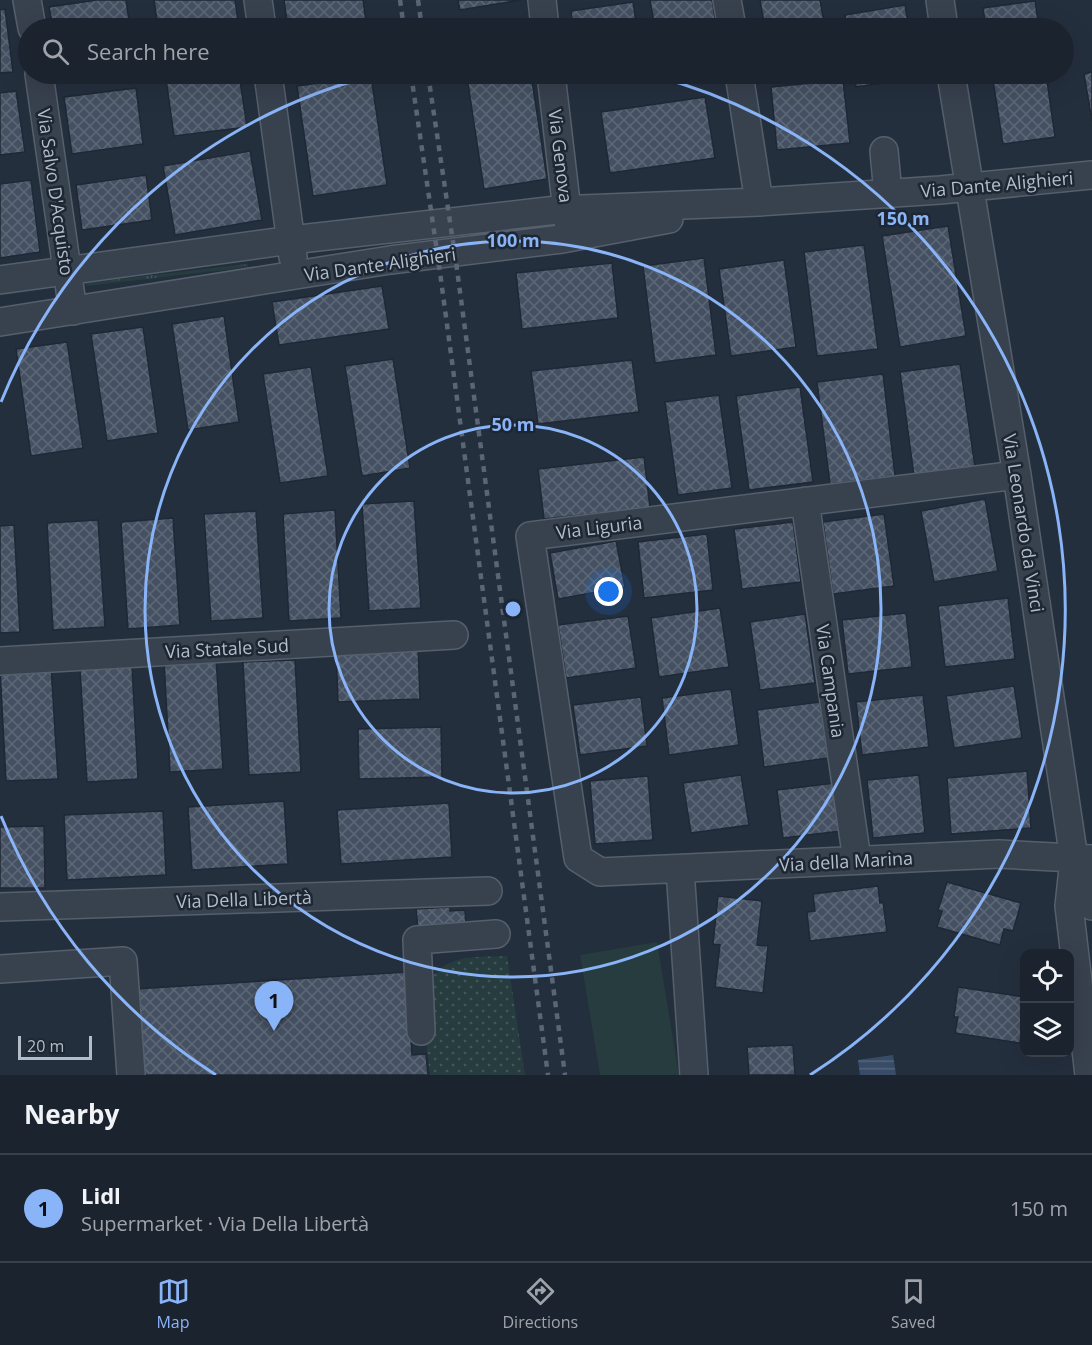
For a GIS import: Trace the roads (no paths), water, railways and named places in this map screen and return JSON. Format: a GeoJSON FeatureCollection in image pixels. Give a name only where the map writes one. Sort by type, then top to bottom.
{"type":"FeatureCollection","features":[{"type":"Feature","properties":{"kind":"street"},"geometry":{"type":"LineString","coordinates":[[27,0],[30,18]]}},
{"type":"Feature","properties":{"kind":"street"},"geometry":{"type":"LineString","coordinates":[[258,0],[261,18]]}},
{"type":"Feature","properties":{"kind":"street"},"geometry":{"type":"LineString","coordinates":[[542,0],[544,18]]}},
{"type":"Feature","properties":{"kind":"street"},"geometry":{"type":"LineString","coordinates":[[727,0],[730,18]]}},
{"type":"Feature","properties":{"kind":"street"},"geometry":{"type":"LineString","coordinates":[[940,0],[943,18]]}},
{"type":"Feature","properties":{"kind":"street","name":"Via Salvo D'Acquisto"},"geometry":{"type":"LineString","coordinates":[[40,84],[73,311]]}},
{"type":"Feature","properties":{"kind":"street"},"geometry":{"type":"LineString","coordinates":[[269,84],[296,276]]}},
{"type":"Feature","properties":{"kind":"street","name":"Via Genova"},"geometry":{"type":"LineString","coordinates":[[552,84],[571,238]]}},
{"type":"Feature","properties":{"kind":"street"},"geometry":{"type":"LineString","coordinates":[[741,84],[759,202]]}},
{"type":"Feature","properties":{"kind":"street","name":"Via Leonardo da Vinci"},"geometry":{"type":"LineString","coordinates":[[952,84],[968,188],[1086,883],[1092,906]]}},
{"type":"Feature","properties":{"kind":"street"},"geometry":{"type":"LineString","coordinates":[[884,151],[888,194]]}},
{"type":"Feature","properties":{"kind":"street","name":"Via Dante Alighieri"},"geometry":{"type":"LineString","coordinates":[[0,280],[291,240],[567,210],[888,194],[1092,175]]}},
{"type":"Feature","properties":{"kind":"street","name":"Via Dante Alighieri"},"geometry":{"type":"LineString","coordinates":[[0,322],[390,260],[571,238],[759,202]]}},
{"type":"Feature","properties":{"kind":"street","name":"Via Liguria"},"geometry":{"type":"LineString","coordinates":[[600,873],[578,858],[530,536],[1017,475]]}},
{"type":"Feature","properties":{"kind":"street","name":"Via Campania"},"geometry":{"type":"LineString","coordinates":[[806,501],[857,860]]}},
{"type":"Feature","properties":{"kind":"street","name":"Via Statale Sud"},"geometry":{"type":"LineString","coordinates":[[0,661],[454,635]]}},
{"type":"Feature","properties":{"kind":"street","name":"Via della Marina"},"geometry":{"type":"LineString","coordinates":[[600,873],[999,854],[1083,859]]}},
{"type":"Feature","properties":{"kind":"street","name":"Via Leonardo da Vinci"},"geometry":{"type":"LineString","coordinates":[[1083,859],[1069,906],[1089,1075]]}},
{"type":"Feature","properties":{"kind":"street"},"geometry":{"type":"LineString","coordinates":[[680,869],[694,1075]]}},
{"type":"Feature","properties":{"kind":"street","name":"Via Della Libertà"},"geometry":{"type":"LineString","coordinates":[[0,907],[488,891]]}},
{"type":"Feature","properties":{"kind":"street"},"geometry":{"type":"LineString","coordinates":[[421,1031],[417,940],[496,934]]}},
{"type":"Feature","properties":{"kind":"street"},"geometry":{"type":"LineString","coordinates":[[0,969],[123,961],[131,1075]]}},
{"type":"Feature","properties":{"kind":"water"},"geometry":{"type":"Polygon","coordinates":[[[893,1055],[896,1075],[860,1075],[858,1060],[893,1055]]]}},
{"type":"Feature","properties":{"kind":"railway"},"geometry":{"type":"LineString","coordinates":[[400,0],[403,18]]}},
{"type":"Feature","properties":{"kind":"railway"},"geometry":{"type":"LineString","coordinates":[[418,0],[421,18]]}},
{"type":"Feature","properties":{"kind":"railway"},"geometry":{"type":"LineString","coordinates":[[412,84],[548,1075]]}},
{"type":"Feature","properties":{"kind":"railway"},"geometry":{"type":"LineString","coordinates":[[429,84],[456,262],[565,1075]]}},
{"type":"Feature","properties":{"kind":"place","name":"Lidl"},"geometry":{"type":"Point","coordinates":[274,1031]}}]}
